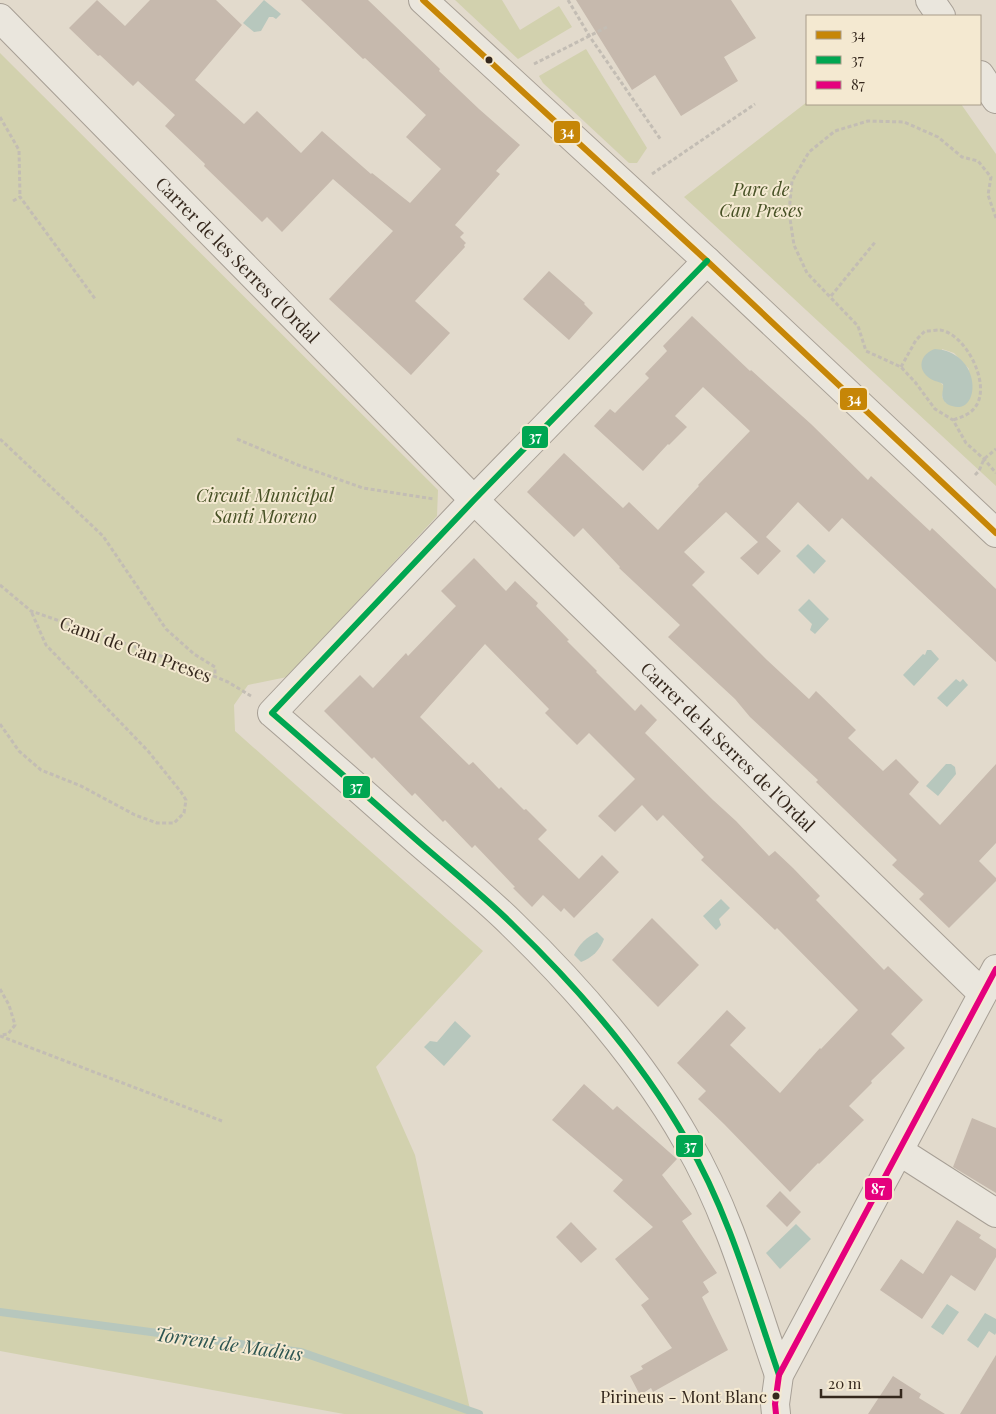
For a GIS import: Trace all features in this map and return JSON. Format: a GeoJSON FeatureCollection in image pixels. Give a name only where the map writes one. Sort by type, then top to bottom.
{"type":"FeatureCollection","features":[{"type":"Feature","properties":{"kind":"street"},"geometry":{"type":"LineString","coordinates":[[422,0],[707,261],[996,533]]}},
{"type":"Feature","properties":{"kind":"street"},"geometry":{"type":"LineString","coordinates":[[930,0],[940,15]]}},
{"type":"Feature","properties":{"kind":"street","name":"Carrer de les Serres d'Ordal"},"geometry":{"type":"LineString","coordinates":[[0,18],[474,500]]}},
{"type":"Feature","properties":{"kind":"street"},"geometry":{"type":"LineString","coordinates":[[981,76],[996,99]]}},
{"type":"Feature","properties":{"kind":"street"},"geometry":{"type":"LineString","coordinates":[[707,261],[474,500],[272,713],[513,924],[590,1007],[643,1072],[688,1142],[714,1195],[780,1375]]}},
{"type":"Feature","properties":{"kind":"street","name":"Carrer de la Serres de l'Ordal"},"geometry":{"type":"LineString","coordinates":[[474,500],[982,994]]}},
{"type":"Feature","properties":{"kind":"street"},"geometry":{"type":"LineString","coordinates":[[769,1411],[780,1375],[996,969]]}},
{"type":"Feature","properties":{"kind":"street"},"geometry":{"type":"LineString","coordinates":[[899,1150],[996,1213]]}},
{"type":"Feature","properties":{"kind":"path"},"geometry":{"type":"LineString","coordinates":[[568,0],[590,37],[661,140]]}},
{"type":"Feature","properties":{"kind":"path"},"geometry":{"type":"LineString","coordinates":[[533,65],[607,28]]}},
{"type":"Feature","properties":{"kind":"path"},"geometry":{"type":"LineString","coordinates":[[650,175],[755,104]]}},
{"type":"Feature","properties":{"kind":"path"},"geometry":{"type":"LineString","coordinates":[[0,117],[19,150],[20,197],[96,300]]}},
{"type":"Feature","properties":{"kind":"path"},"geometry":{"type":"LineString","coordinates":[[996,218],[988,195],[991,178],[978,162],[962,158],[938,137],[904,122],[868,121],[834,131],[809,152],[792,181],[789,212],[794,245],[807,273],[858,326],[866,351],[901,367],[935,409],[953,420],[966,443],[996,473]]}},
{"type":"Feature","properties":{"kind":"path"},"geometry":{"type":"LineString","coordinates":[[13,201],[20,197]]}},
{"type":"Feature","properties":{"kind":"path"},"geometry":{"type":"LineString","coordinates":[[831,296],[876,241]]}},
{"type":"Feature","properties":{"kind":"path"},"geometry":{"type":"LineString","coordinates":[[901,367],[916,340],[925,331],[942,330],[961,340],[978,368],[981,386],[977,406],[966,416],[953,420]]}},
{"type":"Feature","properties":{"kind":"path"},"geometry":{"type":"LineString","coordinates":[[0,439],[103,536],[166,629],[194,654],[215,667],[215,677]]}},
{"type":"Feature","properties":{"kind":"path"},"geometry":{"type":"LineString","coordinates":[[237,439],[298,465],[362,488],[437,500],[474,500]]}},
{"type":"Feature","properties":{"kind":"path"},"geometry":{"type":"LineString","coordinates":[[972,478],[980,471],[984,459],[996,449]]}},
{"type":"Feature","properties":{"kind":"path","name":"Camí de Can Preses"},"geometry":{"type":"LineString","coordinates":[[0,585],[31,611],[130,644],[215,677],[249,695],[272,713]]}},
{"type":"Feature","properties":{"kind":"path"},"geometry":{"type":"LineString","coordinates":[[0,724],[19,751],[41,770],[81,786],[135,815],[157,823],[174,823],[184,813],[186,800],[181,792],[148,751],[46,645],[31,611]]}},
{"type":"Feature","properties":{"kind":"path"},"geometry":{"type":"LineString","coordinates":[[0,989],[9,1004],[15,1025],[8,1034],[0,1036]]}},
{"type":"Feature","properties":{"kind":"path"},"geometry":{"type":"LineString","coordinates":[[0,1036],[222,1121]]}},
{"type":"Feature","properties":{"kind":"green space"},"geometry":{"type":"Polygon","coordinates":[[[455,0],[502,0],[520,30],[559,6],[572,27],[518,59],[455,0]]]}},
{"type":"Feature","properties":{"kind":"green space"},"geometry":{"type":"Polygon","coordinates":[[[586,49],[647,148],[637,163],[629,163],[543,83],[539,76],[586,49]]]}},
{"type":"Feature","properties":{"kind":"green space","name":"Circuit Municipal Santi Moreno"},"geometry":{"type":"Polygon","coordinates":[[[0,53],[438,490],[437,516],[287,677],[248,685],[234,705],[235,731],[483,951],[376,1067],[415,1155],[471,1414],[344,1414],[0,1351],[0,53]]]}},
{"type":"Feature","properties":{"kind":"green space","name":"Parc de Can Preses"},"geometry":{"type":"Polygon","coordinates":[[[806,103],[806,105],[962,105],[996,154],[996,486],[684,197],[806,103]],[[942,349],[940,382],[944,386],[942,397],[946,403],[969,369],[954,353],[942,349]]]}},
{"type":"Feature","properties":{"kind":"shaded area"},"geometry":{"type":"Polygon","coordinates":[[[264,0],[281,14],[276,19],[269,17],[261,31],[254,32],[243,23],[264,0]]]}},
{"type":"Feature","properties":{"kind":"shaded area"},"geometry":{"type":"Polygon","coordinates":[[[935,349],[951,353],[962,361],[969,371],[972,393],[968,402],[962,407],[952,406],[945,402],[942,397],[943,384],[930,378],[922,369],[924,357],[935,349]]]}},
{"type":"Feature","properties":{"kind":"shaded area"},"geometry":{"type":"Polygon","coordinates":[[[808,544],[826,561],[814,574],[796,556],[808,544]]]}},
{"type":"Feature","properties":{"kind":"shaded area"},"geometry":{"type":"Polygon","coordinates":[[[809,599],[829,619],[815,634],[810,630],[812,624],[798,610],[809,599]]]}},
{"type":"Feature","properties":{"kind":"shaded area"},"geometry":{"type":"Polygon","coordinates":[[[927,650],[931,650],[939,659],[914,686],[903,675],[923,654],[925,655],[927,650]]]}},
{"type":"Feature","properties":{"kind":"shaded area"},"geometry":{"type":"Polygon","coordinates":[[[956,679],[960,682],[963,679],[968,685],[947,707],[937,698],[956,679]]]}},
{"type":"Feature","properties":{"kind":"shaded area"},"geometry":{"type":"Polygon","coordinates":[[[946,764],[951,764],[955,767],[956,774],[938,796],[926,786],[946,764]]]}},
{"type":"Feature","properties":{"kind":"shaded area"},"geometry":{"type":"Polygon","coordinates":[[[721,899],[730,908],[719,919],[721,925],[716,930],[703,916],[721,899]]]}},
{"type":"Feature","properties":{"kind":"shaded area"},"geometry":{"type":"Polygon","coordinates":[[[597,932],[604,939],[602,943],[592,956],[581,962],[574,955],[578,947],[597,932]]]}},
{"type":"Feature","properties":{"kind":"shaded area"},"geometry":{"type":"Polygon","coordinates":[[[455,1021],[471,1036],[444,1066],[424,1047],[430,1041],[437,1042],[455,1021]]]}},
{"type":"Feature","properties":{"kind":"shaded area"},"geometry":{"type":"Polygon","coordinates":[[[796,1224],[811,1239],[780,1269],[766,1253],[796,1224]]]}},
{"type":"Feature","properties":{"kind":"shaded area"},"geometry":{"type":"Polygon","coordinates":[[[947,1304],[959,1312],[943,1335],[931,1327],[947,1304]]]}},
{"type":"Feature","properties":{"kind":"shaded area"},"geometry":{"type":"Polygon","coordinates":[[[985,1313],[996,1319],[996,1333],[995,1335],[989,1331],[978,1348],[967,1340],[985,1313]]]}},
{"type":"Feature","properties":{"kind":"building"},"geometry":{"type":"Polygon","coordinates":[[[97,0],[125,26],[150,0],[216,0],[242,25],[195,80],[244,124],[257,111],[301,153],[322,131],[371,174],[410,203],[441,169],[406,137],[426,115],[301,0],[368,0],[440,69],[439,71],[520,145],[496,171],[500,174],[455,225],[464,233],[460,237],[466,243],[465,247],[415,301],[450,333],[411,375],[329,299],[393,231],[333,179],[282,232],[267,217],[262,222],[165,126],[175,115],[138,81],[133,86],[69,28],[97,0]]]}},
{"type":"Feature","properties":{"kind":"building"},"geometry":{"type":"Polygon","coordinates":[[[576,0],[731,0],[756,38],[724,57],[738,81],[681,116],[655,75],[632,90],[576,0]]]}},
{"type":"Feature","properties":{"kind":"building"},"geometry":{"type":"Polygon","coordinates":[[[549,271],[585,303],[593,313],[569,340],[523,299],[549,271]]]}},
{"type":"Feature","properties":{"kind":"building"},"geometry":{"type":"Polygon","coordinates":[[[692,316],[750,371],[811,424],[868,480],[871,476],[930,531],[932,528],[996,589],[996,662],[842,518],[829,532],[798,502],[766,537],[781,551],[758,575],[740,558],[758,542],[726,512],[684,552],[705,572],[692,585],[809,699],[816,691],[856,730],[848,738],[883,771],[896,759],[919,782],[909,794],[940,825],[996,764],[996,843],[979,861],[996,878],[996,881],[949,928],[919,899],[924,894],[892,865],[897,860],[816,782],[818,780],[750,717],[735,699],[668,637],[680,625],[619,568],[583,528],[574,537],[527,492],[564,453],[623,508],[629,502],[658,530],[750,431],[703,387],[675,416],[687,427],[643,471],[594,426],[610,409],[615,413],[649,378],[645,374],[667,351],[663,346],[692,316]]]}},
{"type":"Feature","properties":{"kind":"building"},"geometry":{"type":"Polygon","coordinates":[[[474,558],[506,591],[515,581],[538,603],[536,606],[569,640],[567,641],[635,711],[641,704],[657,720],[645,733],[736,821],[769,856],[775,851],[793,868],[820,896],[816,900],[884,970],[888,966],[923,1000],[891,1034],[905,1048],[871,1081],[872,1083],[849,1106],[864,1120],[790,1192],[698,1099],[706,1091],[677,1063],[727,1010],[746,1028],[730,1045],[780,1093],[820,1048],[858,1010],[777,928],[775,930],[701,860],[704,857],[663,815],[657,821],[642,805],[615,832],[598,816],[635,779],[589,733],[577,745],[545,713],[549,709],[485,644],[420,717],[469,765],[473,762],[499,789],[501,787],[547,830],[538,839],[579,879],[602,855],[619,872],[574,918],[564,908],[561,912],[543,895],[532,907],[475,845],[472,848],[415,793],[412,796],[374,757],[372,759],[324,711],[360,675],[373,688],[406,653],[408,656],[456,606],[441,591],[474,558]]]}},
{"type":"Feature","properties":{"kind":"building"},"geometry":{"type":"Polygon","coordinates":[[[652,918],[699,965],[658,1007],[612,960],[652,918]]]}},
{"type":"Feature","properties":{"kind":"building"},"geometry":{"type":"Polygon","coordinates":[[[584,1084],[613,1110],[617,1106],[677,1159],[662,1175],[692,1214],[682,1221],[717,1273],[703,1282],[709,1292],[702,1297],[728,1350],[653,1392],[651,1388],[640,1395],[630,1376],[643,1369],[641,1366],[672,1348],[641,1305],[649,1299],[615,1259],[653,1227],[613,1191],[623,1180],[552,1120],[584,1084]]]}},
{"type":"Feature","properties":{"kind":"building"},"geometry":{"type":"Polygon","coordinates":[[[972,1118],[996,1128],[996,1193],[953,1167],[972,1118]]]}},
{"type":"Feature","properties":{"kind":"building"},"geometry":{"type":"Polygon","coordinates":[[[780,1191],[801,1212],[787,1227],[766,1206],[780,1191]]]}},
{"type":"Feature","properties":{"kind":"building"},"geometry":{"type":"Polygon","coordinates":[[[957,1220],[981,1235],[979,1238],[996,1249],[996,1257],[975,1291],[951,1275],[922,1319],[880,1290],[901,1259],[923,1274],[957,1220]]]}},
{"type":"Feature","properties":{"kind":"building"},"geometry":{"type":"Polygon","coordinates":[[[571,1222],[597,1249],[581,1263],[556,1237],[571,1222]]]}},
{"type":"Feature","properties":{"kind":"building"},"geometry":{"type":"Polygon","coordinates":[[[996,1355],[996,1414],[960,1414],[996,1355]]]}},
{"type":"Feature","properties":{"kind":"building"},"geometry":{"type":"Polygon","coordinates":[[[893,1376],[921,1394],[919,1398],[945,1414],[868,1414],[893,1376]]]}},
{"type":"Feature","properties":{"kind":"waterway","name":"Torrent de Madius"},"geometry":{"type":"LineString","coordinates":[[0,1312],[301,1352],[479,1414]]}},
{"type":"Feature","properties":{"kind":"transit line","name":"34"},"geometry":{"type":"LineString","coordinates":[[423,0],[707,261],[996,533]]}},
{"type":"Feature","properties":{"kind":"transit line","name":"37"},"geometry":{"type":"LineString","coordinates":[[707,261],[474,500],[272,713],[502,914],[561,974],[608,1027],[670,1112],[702,1169],[739,1256],[779,1375]]}},
{"type":"Feature","properties":{"kind":"transit line","name":"87"},"geometry":{"type":"LineString","coordinates":[[776,1414],[775,1404],[779,1375],[996,969]]}},
{"type":"Feature","properties":{"kind":"place","name":"Pirineus - Mont Blanc"},"geometry":{"type":"Point","coordinates":[776,1396]}}]}
